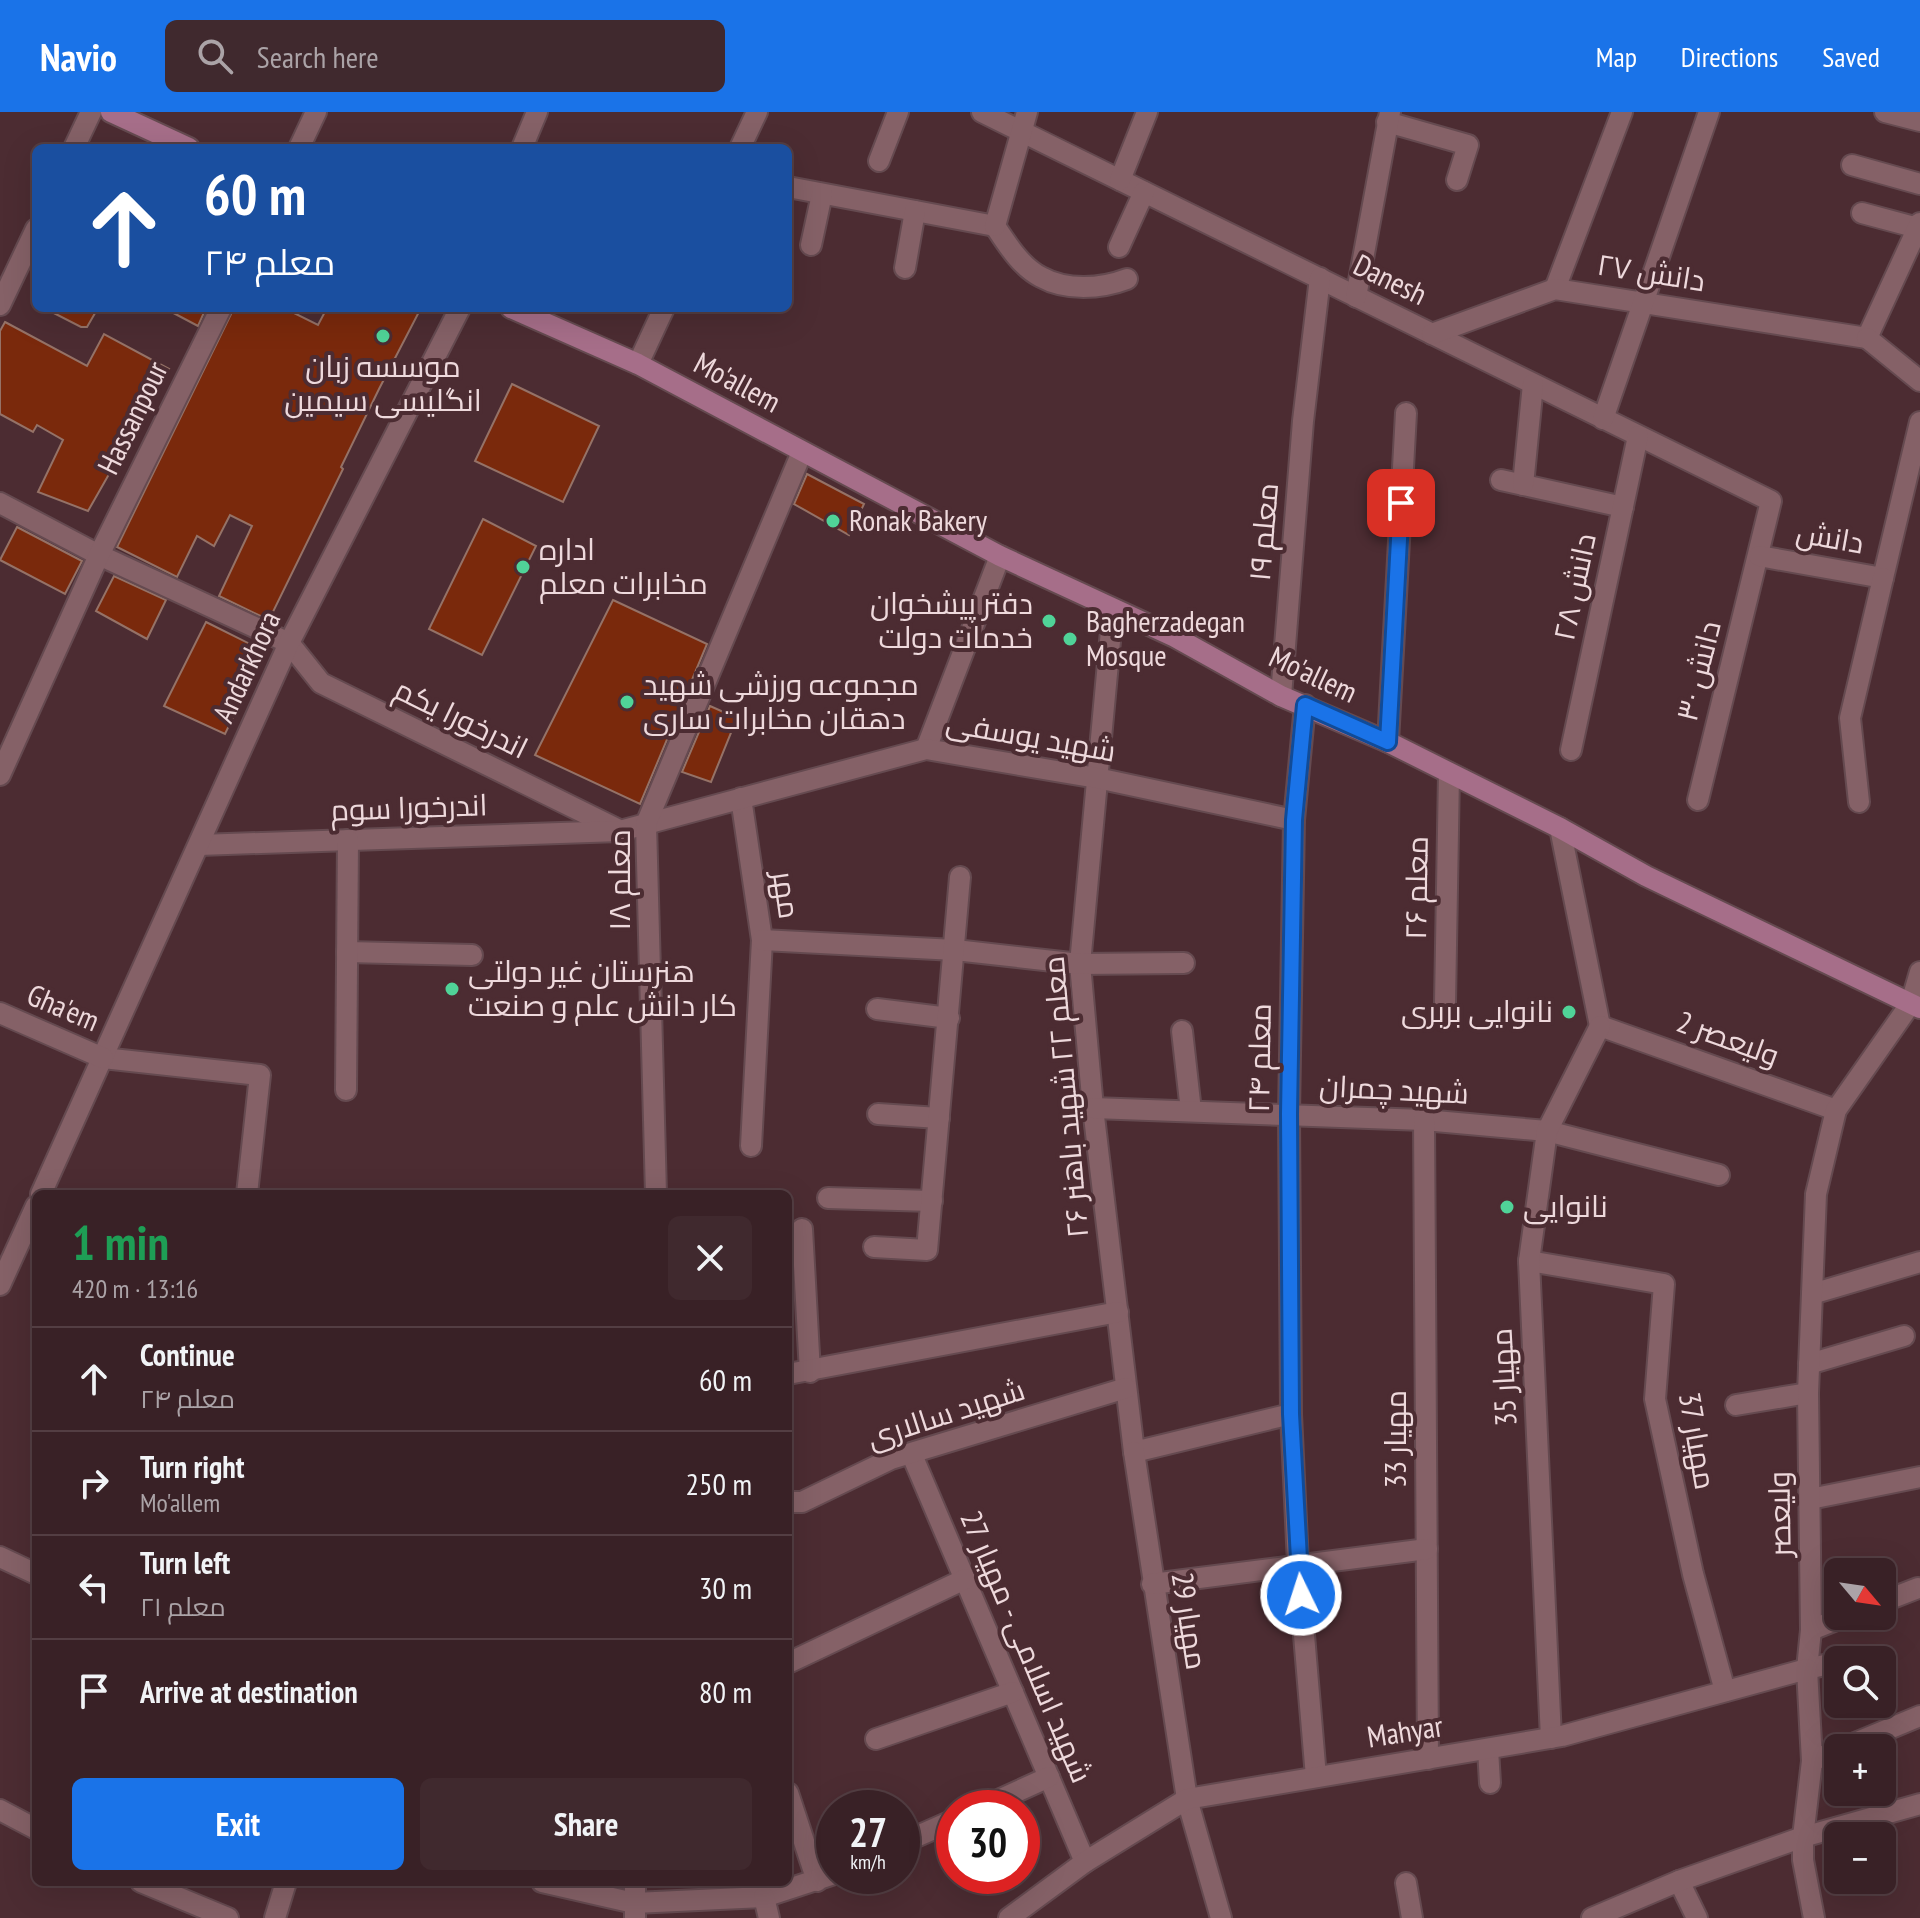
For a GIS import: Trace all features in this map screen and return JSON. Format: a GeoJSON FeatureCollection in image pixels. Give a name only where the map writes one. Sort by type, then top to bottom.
{"type":"FeatureCollection","features":[{"type":"Feature","properties":{"kind":"main road"},"geometry":{"type":"LineString","coordinates":[[111,112],[180,144]]}},
{"type":"Feature","properties":{"kind":"main road","name":"Mo'allem"},"geometry":{"type":"LineString","coordinates":[[520,312],[638,364],[1000,556],[1175,637],[1281,696],[1388,742],[1560,828],[1646,876],[1915,1005]]}},
{"type":"Feature","properties":{"kind":"street"},"geometry":{"type":"LineString","coordinates":[[76,144],[91,112]]}},
{"type":"Feature","properties":{"kind":"street"},"geometry":{"type":"LineString","coordinates":[[301,144],[316,112]]}},
{"type":"Feature","properties":{"kind":"street"},"geometry":{"type":"LineString","coordinates":[[742,144],[757,112]]}},
{"type":"Feature","properties":{"kind":"street"},"geometry":{"type":"LineString","coordinates":[[879,161],[898,112]]}},
{"type":"Feature","properties":{"kind":"street","name":"Danesh"},"geometry":{"type":"LineString","coordinates":[[982,112],[1023,121],[1120,180],[1771,501],[1759,556]]}},
{"type":"Feature","properties":{"kind":"street"},"geometry":{"type":"LineString","coordinates":[[1120,180],[1147,112]]}},
{"type":"Feature","properties":{"kind":"street"},"geometry":{"type":"LineString","coordinates":[[1603,419],[1709,112]]}},
{"type":"Feature","properties":{"kind":"street"},"geometry":{"type":"LineString","coordinates":[[1885,112],[1920,121]]}},
{"type":"Feature","properties":{"kind":"street"},"geometry":{"type":"LineString","coordinates":[[1555,289],[1618,113]]}},
{"type":"Feature","properties":{"kind":"street"},"geometry":{"type":"LineString","coordinates":[[1356,297],[1388,117],[1468,145],[1457,180]]}},
{"type":"Feature","properties":{"kind":"street"},"geometry":{"type":"LineString","coordinates":[[524,144],[534,118]]}},
{"type":"Feature","properties":{"kind":"street"},"geometry":{"type":"LineString","coordinates":[[995,226],[1023,121]]}},
{"type":"Feature","properties":{"kind":"street"},"geometry":{"type":"LineString","coordinates":[[1852,165],[1920,184]]}},
{"type":"Feature","properties":{"kind":"street"},"geometry":{"type":"LineString","coordinates":[[792,188],[995,226],[1015,255],[1041,277],[1078,287],[1106,287],[1127,279]]}},
{"type":"Feature","properties":{"kind":"street"},"geometry":{"type":"LineString","coordinates":[[1119,247],[1144,192]]}},
{"type":"Feature","properties":{"kind":"street"},"geometry":{"type":"LineString","coordinates":[[811,245],[822,194]]}},
{"type":"Feature","properties":{"kind":"street"},"geometry":{"type":"LineString","coordinates":[[905,268],[915,211]]}},
{"type":"Feature","properties":{"kind":"street"},"geometry":{"type":"LineString","coordinates":[[1862,213],[1919,226],[1912,257],[1867,338],[1920,381]]}},
{"type":"Feature","properties":{"kind":"street"},"geometry":{"type":"LineString","coordinates":[[0,305],[32,237]]}},
{"type":"Feature","properties":{"kind":"street","name":"معلم ۱۹"},"geometry":{"type":"LineString","coordinates":[[1281,696],[1303,421],[1320,278]]}},
{"type":"Feature","properties":{"kind":"street","name":"دانش ۲۷"},"geometry":{"type":"LineString","coordinates":[[1432,334],[1555,289],[1867,338]]}},
{"type":"Feature","properties":{"kind":"street","name":"Hassanpour"},"geometry":{"type":"LineString","coordinates":[[0,775],[99,555],[219,312]]}},
{"type":"Feature","properties":{"kind":"street","name":"Andarkhora"},"geometry":{"type":"LineString","coordinates":[[43,1190],[289,643],[458,312]]}},
{"type":"Feature","properties":{"kind":"street"},"geometry":{"type":"LineString","coordinates":[[638,364],[662,312]]}},
{"type":"Feature","properties":{"kind":"street"},"geometry":{"type":"LineString","coordinates":[[1523,485],[1533,384]]}},
{"type":"Feature","properties":{"kind":"street"},"geometry":{"type":"LineString","coordinates":[[1388,742],[1406,413]]}},
{"type":"Feature","properties":{"kind":"street","name":"دانش"},"geometry":{"type":"LineString","coordinates":[[1759,556],[1883,578],[1920,422]]}},
{"type":"Feature","properties":{"kind":"street","name":"دانش ۲۸"},"geometry":{"type":"LineString","coordinates":[[1571,750],[1638,436]]}},
{"type":"Feature","properties":{"kind":"street","name":"معلم ۱۸"},"geometry":{"type":"LineString","coordinates":[[656,1190],[646,824],[802,452]]}},
{"type":"Feature","properties":{"kind":"street"},"geometry":{"type":"LineString","coordinates":[[1501,480],[1623,507]]}},
{"type":"Feature","properties":{"kind":"street"},"geometry":{"type":"LineString","coordinates":[[0,503],[99,555],[289,643]]}},
{"type":"Feature","properties":{"kind":"street"},"geometry":{"type":"LineString","coordinates":[[926,749],[1000,556]]}},
{"type":"Feature","properties":{"kind":"street","name":"دانش ۳۰"},"geometry":{"type":"LineString","coordinates":[[1698,800],[1759,556]]}},
{"type":"Feature","properties":{"kind":"street"},"geometry":{"type":"LineString","coordinates":[[1859,802],[1850,718],[1883,578]]}},
{"type":"Feature","properties":{"kind":"street","name":"معلم ۲۲ شهید باهنر ۲۶"},"geometry":{"type":"LineString","coordinates":[[1113,609],[1080,964],[1093,1108],[1126,1388]]}},
{"type":"Feature","properties":{"kind":"street","name":"اندرخورا یکم"},"geometry":{"type":"LineString","coordinates":[[289,643],[321,683],[620,831]]}},
{"type":"Feature","properties":{"kind":"street","name":"معلم ۲۴"},"geometry":{"type":"LineString","coordinates":[[1305,705],[1294,820],[1289,1114],[1291,1414],[1298,1564],[1316,1777]]}},
{"type":"Feature","properties":{"kind":"street","name":"شهید یوسفی"},"geometry":{"type":"LineString","coordinates":[[620,831],[926,749],[1097,778],[1294,820]]}},
{"type":"Feature","properties":{"kind":"street","name":"معلم ۲۶"},"geometry":{"type":"LineString","coordinates":[[1445,1003],[1449,773]]}},
{"type":"Feature","properties":{"kind":"street","name":"مهر"},"geometry":{"type":"LineString","coordinates":[[741,798],[762,940],[751,1146]]}},
{"type":"Feature","properties":{"kind":"street"},"geometry":{"type":"LineString","coordinates":[[1560,828],[1600,1026]]}},
{"type":"Feature","properties":{"kind":"street","name":"اندرخورا سوم"},"geometry":{"type":"LineString","coordinates":[[199,845],[620,831]]}},
{"type":"Feature","properties":{"kind":"street"},"geometry":{"type":"LineString","coordinates":[[346,1090],[348,840]]}},
{"type":"Feature","properties":{"kind":"street"},"geometry":{"type":"LineString","coordinates":[[874,1247],[927,1250],[960,877]]}},
{"type":"Feature","properties":{"kind":"street"},"geometry":{"type":"LineString","coordinates":[[762,940],[955,950],[1080,964],[1184,963]]}},
{"type":"Feature","properties":{"kind":"street"},"geometry":{"type":"LineString","coordinates":[[347,952],[472,955]]}},
{"type":"Feature","properties":{"kind":"street"},"geometry":{"type":"LineString","coordinates":[[1836,1110],[1915,1005],[1920,972]]}},
{"type":"Feature","properties":{"kind":"street"},"geometry":{"type":"LineString","coordinates":[[877,1009],[949,1018]]}},
{"type":"Feature","properties":{"kind":"street","name":"Gha'em"},"geometry":{"type":"LineString","coordinates":[[0,1013],[103,1058],[260,1075],[247,1190]]}},
{"type":"Feature","properties":{"kind":"street","name":"ولیعصر 2"},"geometry":{"type":"LineString","coordinates":[[1600,1026],[1836,1110]]}},
{"type":"Feature","properties":{"kind":"street","name":"مهیار 35"},"geometry":{"type":"LineString","coordinates":[[1551,1738],[1529,1261],[1547,1131],[1600,1026]]}},
{"type":"Feature","properties":{"kind":"street"},"geometry":{"type":"LineString","coordinates":[[1182,1031],[1191,1111]]}},
{"type":"Feature","properties":{"kind":"street","name":"شهید چمران"},"geometry":{"type":"LineString","coordinates":[[1093,1108],[1424,1120],[1547,1131],[1719,1175]]}},
{"type":"Feature","properties":{"kind":"street","name":"ولیعصر"},"geometry":{"type":"LineString","coordinates":[[1814,1918],[1803,1860],[1812,1761],[1807,1669],[1811,1630],[1808,1393],[1816,1194],[1836,1110]]}},
{"type":"Feature","properties":{"kind":"street"},"geometry":{"type":"LineString","coordinates":[[878,1114],[939,1118]]}},
{"type":"Feature","properties":{"kind":"street","name":"مهیار 33"},"geometry":{"type":"LineString","coordinates":[[1424,1120],[1428,1759]]}},
{"type":"Feature","properties":{"kind":"street"},"geometry":{"type":"LineString","coordinates":[[828,1198],[932,1201]]}},
{"type":"Feature","properties":{"kind":"street"},"geometry":{"type":"LineString","coordinates":[[0,1285],[32,1215]]}},
{"type":"Feature","properties":{"kind":"street"},"geometry":{"type":"LineString","coordinates":[[802,1229],[810,1372]]}},
{"type":"Feature","properties":{"kind":"street","name":"مهیار 37"},"geometry":{"type":"LineString","coordinates":[[1529,1261],[1664,1284],[1655,1399],[1693,1574],[1725,1691]]}},
{"type":"Feature","properties":{"kind":"street"},"geometry":{"type":"LineString","coordinates":[[1812,1294],[1920,1262]]}},
{"type":"Feature","properties":{"kind":"street"},"geometry":{"type":"LineString","coordinates":[[792,1374],[1118,1312]]}},
{"type":"Feature","properties":{"kind":"street"},"geometry":{"type":"LineString","coordinates":[[1809,1364],[1904,1336]]}},
{"type":"Feature","properties":{"kind":"street","name":"مهیار 29"},"geometry":{"type":"LineString","coordinates":[[1126,1388],[1152,1584],[1187,1799],[1221,1918]]}},
{"type":"Feature","properties":{"kind":"street","name":"شهید سالاری"},"geometry":{"type":"LineString","coordinates":[[793,1505],[891,1459],[1126,1388]]}},
{"type":"Feature","properties":{"kind":"street"},"geometry":{"type":"LineString","coordinates":[[1736,1405],[1808,1393]]}},
{"type":"Feature","properties":{"kind":"street"},"geometry":{"type":"LineString","coordinates":[[1134,1452],[1291,1414]]}},
{"type":"Feature","properties":{"kind":"street","name":"شهید اسلامی - مهیار 27"},"geometry":{"type":"LineString","coordinates":[[912,1455],[1085,1862]]}},
{"type":"Feature","properties":{"kind":"street"},"geometry":{"type":"LineString","coordinates":[[1810,1499],[1920,1477]]}},
{"type":"Feature","properties":{"kind":"street"},"geometry":{"type":"LineString","coordinates":[[1152,1584],[1427,1549]]}},
{"type":"Feature","properties":{"kind":"street"},"geometry":{"type":"LineString","coordinates":[[0,1557],[32,1572]]}},
{"type":"Feature","properties":{"kind":"street"},"geometry":{"type":"LineString","coordinates":[[792,1661],[965,1579]]}},
{"type":"Feature","properties":{"kind":"street"},"geometry":{"type":"LineString","coordinates":[[1896,1597],[1918,1588]]}},
{"type":"Feature","properties":{"kind":"street"},"geometry":{"type":"LineString","coordinates":[[1811,1630],[1824,1625]]}},
{"type":"Feature","properties":{"kind":"street","name":"Mahyar"},"geometry":{"type":"LineString","coordinates":[[1009,1918],[1085,1862],[1187,1799],[1551,1738],[1824,1665]]}},
{"type":"Feature","properties":{"kind":"street"},"geometry":{"type":"LineString","coordinates":[[876,1739],[1013,1692]]}},
{"type":"Feature","properties":{"kind":"street"},"geometry":{"type":"LineString","coordinates":[[1877,1734],[1920,1716]]}},
{"type":"Feature","properties":{"kind":"street"},"geometry":{"type":"LineString","coordinates":[[1488,1749],[1490,1783]]}},
{"type":"Feature","properties":{"kind":"street"},"geometry":{"type":"LineString","coordinates":[[1812,1761],[1824,1756]]}},
{"type":"Feature","properties":{"kind":"street"},"geometry":{"type":"LineString","coordinates":[[1020,1790],[1049,1777]]}},
{"type":"Feature","properties":{"kind":"street"},"geometry":{"type":"LineString","coordinates":[[792,1802],[816,1857]]}},
{"type":"Feature","properties":{"kind":"street"},"geometry":{"type":"LineString","coordinates":[[1592,1918],[1679,1881],[1803,1837],[1920,1804]]}},
{"type":"Feature","properties":{"kind":"street"},"geometry":{"type":"LineString","coordinates":[[0,1810],[32,1827]]}},
{"type":"Feature","properties":{"kind":"street"},"geometry":{"type":"LineString","coordinates":[[562,1886],[635,1901],[764,1897],[816,1881]]}},
{"type":"Feature","properties":{"kind":"street"},"geometry":{"type":"LineString","coordinates":[[1679,1881],[1697,1918]]}},
{"type":"Feature","properties":{"kind":"street"},"geometry":{"type":"LineString","coordinates":[[1406,1883],[1412,1918]]}},
{"type":"Feature","properties":{"kind":"street"},"geometry":{"type":"LineString","coordinates":[[151,1886],[228,1918]]}},
{"type":"Feature","properties":{"kind":"street"},"geometry":{"type":"LineString","coordinates":[[275,1918],[285,1886]]}},
{"type":"Feature","properties":{"kind":"street"},"geometry":{"type":"LineString","coordinates":[[764,1897],[769,1918]]}},
{"type":"Feature","properties":{"kind":"building"},"geometry":{"type":"Polygon","coordinates":[[[52,312],[96,312],[87,327],[52,312]]]}},
{"type":"Feature","properties":{"kind":"building"},"geometry":{"type":"Polygon","coordinates":[[[172,312],[204,312],[198,326],[172,312]]]}},
{"type":"Feature","properties":{"kind":"building"},"geometry":{"type":"Polygon","coordinates":[[[232,312],[292,312],[318,325],[325,312],[419,312],[269,620],[219,596],[252,526],[230,515],[214,546],[197,536],[177,577],[117,547],[232,312]]]}},
{"type":"Feature","properties":{"kind":"building"},"geometry":{"type":"Polygon","coordinates":[[[5,322],[87,366],[104,334],[169,369],[88,511],[38,492],[63,440],[37,425],[33,432],[0,414],[0,331],[5,322]]]}},
{"type":"Feature","properties":{"kind":"building"},"geometry":{"type":"Polygon","coordinates":[[[512,384],[599,426],[563,502],[475,461],[512,384]]]}},
{"type":"Feature","properties":{"kind":"building"},"geometry":{"type":"Polygon","coordinates":[[[807,474],[864,504],[849,535],[794,504],[807,474]]]}},
{"type":"Feature","properties":{"kind":"building"},"geometry":{"type":"Polygon","coordinates":[[[483,519],[536,546],[482,655],[429,629],[483,519]]]}},
{"type":"Feature","properties":{"kind":"building"},"geometry":{"type":"Polygon","coordinates":[[[17,527],[82,561],[65,594],[0,560],[17,527]]]}},
{"type":"Feature","properties":{"kind":"building"},"geometry":{"type":"Polygon","coordinates":[[[114,576],[166,600],[147,639],[96,611],[114,576]]]}},
{"type":"Feature","properties":{"kind":"building","name":"مجموعه ورزشی شهید دهقان مخابرات ساری"},"geometry":{"type":"Polygon","coordinates":[[[613,600],[707,644],[640,804],[535,755],[613,600]]]}},
{"type":"Feature","properties":{"kind":"building"},"geometry":{"type":"Polygon","coordinates":[[[206,622],[262,650],[262,656],[225,734],[164,706],[206,622]]]}},
{"type":"Feature","properties":{"kind":"building"},"geometry":{"type":"Polygon","coordinates":[[[710,706],[737,718],[711,782],[682,772],[710,706]]]}},
{"type":"Feature","properties":{"kind":"place","name":"موسسه زبان انگلیسی سیمین"},"geometry":{"type":"Point","coordinates":[383,336]}},
{"type":"Feature","properties":{"kind":"place","name":"Ronak Bakery"},"geometry":{"type":"Point","coordinates":[833,521]}},
{"type":"Feature","properties":{"kind":"place","name":"اداره مخابرات معلم"},"geometry":{"type":"Point","coordinates":[523,567]}},
{"type":"Feature","properties":{"kind":"place","name":"دفتر پیشخوان خدمات دولت"},"geometry":{"type":"Point","coordinates":[1049,621]}},
{"type":"Feature","properties":{"kind":"place","name":"Bagherzadegan Mosque"},"geometry":{"type":"Point","coordinates":[1070,639]}},
{"type":"Feature","properties":{"kind":"place","name":"مجموعه ورزشی شهید دهقان مخابرات ساری"},"geometry":{"type":"Point","coordinates":[627,702]}},
{"type":"Feature","properties":{"kind":"place","name":"هنرستان غیر دولتی کار دانش علم و صنعت"},"geometry":{"type":"Point","coordinates":[452,989]}},
{"type":"Feature","properties":{"kind":"place","name":"نانوایی بربری"},"geometry":{"type":"Point","coordinates":[1569,1012]}},
{"type":"Feature","properties":{"kind":"place","name":"نانوایی"},"geometry":{"type":"Point","coordinates":[1507,1207]}},
{"type":"Feature","properties":{"kind":"route"},"geometry":{"type":"LineString","coordinates":[[1301,1595],[1291,1414],[1289,1114],[1294,820],[1305,705],[1388,742],[1401,503]]}}]}
